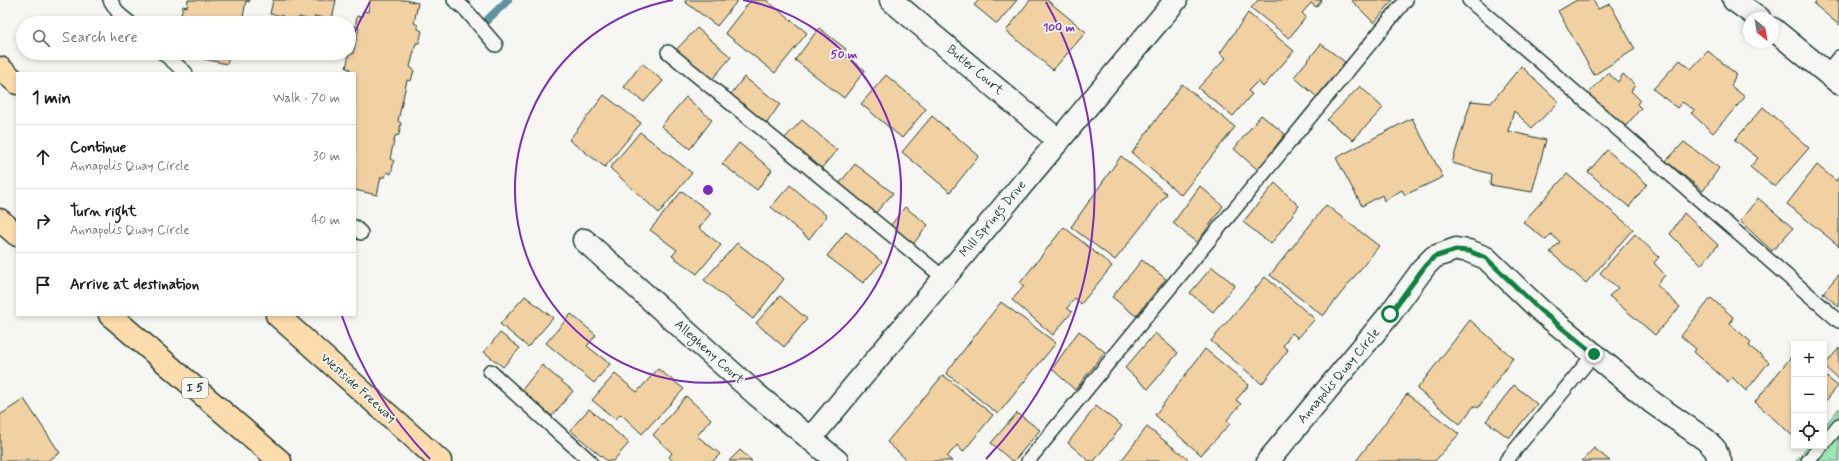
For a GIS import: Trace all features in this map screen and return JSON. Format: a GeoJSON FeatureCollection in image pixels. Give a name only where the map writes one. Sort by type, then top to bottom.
{"type":"FeatureCollection","features":[{"type":"Feature","properties":{"kind":"highway"},"geometry":{"type":"LineString","coordinates":[[0,68],[16,82]]}},
{"type":"Feature","properties":{"kind":"highway"},"geometry":{"type":"LineString","coordinates":[[0,220],[16,234]]}},
{"type":"Feature","properties":{"kind":"highway","name":"I 5"},"geometry":{"type":"LineString","coordinates":[[111,316],[280,461]]}},
{"type":"Feature","properties":{"kind":"highway","name":"Westside Freeway"},"geometry":{"type":"LineString","coordinates":[[278,316],[440,461]]}},
{"type":"Feature","properties":{"kind":"street","name":"Butler Court"},"geometry":{"type":"LineString","coordinates":[[891,0],[1059,141]]}},
{"type":"Feature","properties":{"kind":"street","name":"Mill Springs Drive"},"geometry":{"type":"LineString","coordinates":[[810,439],[1176,0]]}},
{"type":"Feature","properties":{"kind":"street"},"geometry":{"type":"LineString","coordinates":[[1734,0],[1751,12]]}},
{"type":"Feature","properties":{"kind":"street"},"geometry":{"type":"LineString","coordinates":[[1779,33],[1835,71]]}},
{"type":"Feature","properties":{"kind":"street","name":"Allegheny Court"},"geometry":{"type":"LineString","coordinates":[[584,240],[757,395],[837,461]]}},
{"type":"Feature","properties":{"kind":"street","name":"Annapolis Quay Circle"},"geometry":{"type":"LineString","coordinates":[[1268,461],[1390,314],[1425,266],[1434,257],[1456,250],[1469,251],[1486,258],[1540,310],[1653,403],[1706,440],[1715,449],[1720,461]]}},
{"type":"Feature","properties":{"kind":"lane"},"geometry":{"type":"LineString","coordinates":[[110,0],[122,16]]}},
{"type":"Feature","properties":{"kind":"lane"},"geometry":{"type":"LineString","coordinates":[[454,0],[465,8],[496,45]]}},
{"type":"Feature","properties":{"kind":"lane"},"geometry":{"type":"LineString","coordinates":[[1028,461],[1406,0]]}},
{"type":"Feature","properties":{"kind":"lane"},"geometry":{"type":"LineString","coordinates":[[1469,0],[1839,321]]}},
{"type":"Feature","properties":{"kind":"lane"},"geometry":{"type":"LineString","coordinates":[[668,52],[944,278]]}},
{"type":"Feature","properties":{"kind":"lane"},"geometry":{"type":"LineString","coordinates":[[171,60],[185,72]]}},
{"type":"Feature","properties":{"kind":"lane"},"geometry":{"type":"LineString","coordinates":[[1506,461],[1594,354]]}},
{"type":"Feature","properties":{"kind":"lane"},"geometry":{"type":"LineString","coordinates":[[490,372],[590,461]]}},
{"type":"Feature","properties":{"kind":"lane"},"geometry":{"type":"LineString","coordinates":[[1827,440],[1839,426]]}},
{"type":"Feature","properties":{"kind":"lane"},"geometry":{"type":"LineString","coordinates":[[1808,461],[1818,449]]}},
{"type":"Feature","properties":{"kind":"green space"},"geometry":{"type":"Polygon","coordinates":[[[1839,408],[1839,461],[1796,461],[1806,449],[1827,449],[1827,423],[1839,408]]]}},
{"type":"Feature","properties":{"kind":"building"},"geometry":{"type":"Polygon","coordinates":[[[188,0],[250,0],[249,2],[246,1],[243,16],[181,16],[183,6],[187,7],[188,0]]]}},
{"type":"Feature","properties":{"kind":"building"},"geometry":{"type":"Polygon","coordinates":[[[273,0],[336,0],[333,16],[283,16],[270,14],[273,0]]]}},
{"type":"Feature","properties":{"kind":"building"},"geometry":{"type":"Polygon","coordinates":[[[370,0],[405,0],[418,3],[414,23],[418,25],[418,29],[422,31],[419,43],[416,43],[410,67],[414,70],[411,81],[407,80],[398,121],[401,123],[399,135],[395,136],[390,159],[394,161],[391,174],[387,172],[385,177],[381,177],[377,195],[356,190],[356,72],[350,72],[350,69],[346,68],[348,60],[356,60],[356,41],[359,28],[356,27],[357,16],[362,17],[363,11],[368,12],[370,0]]]}},
{"type":"Feature","properties":{"kind":"building"},"geometry":{"type":"Polygon","coordinates":[[[686,0],[738,0],[717,26],[685,2],[686,0]]]}},
{"type":"Feature","properties":{"kind":"building"},"geometry":{"type":"Polygon","coordinates":[[[751,0],[766,0],[807,33],[775,73],[725,33],[751,0]]]}},
{"type":"Feature","properties":{"kind":"building"},"geometry":{"type":"Polygon","coordinates":[[[979,0],[1017,0],[997,24],[974,5],[979,0]]]}},
{"type":"Feature","properties":{"kind":"building"},"geometry":{"type":"Polygon","coordinates":[[[1030,0],[1047,0],[1086,32],[1053,70],[1006,31],[1030,0]]]}},
{"type":"Feature","properties":{"kind":"building"},"geometry":{"type":"Polygon","coordinates":[[[1258,0],[1322,0],[1316,7],[1311,3],[1302,13],[1306,17],[1289,38],[1251,8],[1258,0]]]}},
{"type":"Feature","properties":{"kind":"building"},"geometry":{"type":"Polygon","coordinates":[[[1351,0],[1393,0],[1374,23],[1351,0]]]}},
{"type":"Feature","properties":{"kind":"building"},"geometry":{"type":"Polygon","coordinates":[[[1577,0],[1593,0],[1598,9],[1610,4],[1635,49],[1594,75],[1558,11],[1577,0]]]}},
{"type":"Feature","properties":{"kind":"building"},"geometry":{"type":"Polygon","coordinates":[[[1817,0],[1839,0],[1839,25],[1814,4],[1817,0]]]}},
{"type":"Feature","properties":{"kind":"building"},"geometry":{"type":"Polygon","coordinates":[[[1248,13],[1294,51],[1263,87],[1258,81],[1248,91],[1252,94],[1233,116],[1198,88],[1226,58],[1220,53],[1248,13]]]}},
{"type":"Feature","properties":{"kind":"building"},"geometry":{"type":"Polygon","coordinates":[[[697,28],[731,57],[709,83],[674,52],[697,28]]]}},
{"type":"Feature","properties":{"kind":"building"},"geometry":{"type":"Polygon","coordinates":[[[819,28],[846,49],[842,54],[865,70],[844,98],[795,60],[819,28]]]}},
{"type":"Feature","properties":{"kind":"building"},"geometry":{"type":"Polygon","coordinates":[[[1321,44],[1345,62],[1317,97],[1294,77],[1321,44]]]}},
{"type":"Feature","properties":{"kind":"building"},"geometry":{"type":"Polygon","coordinates":[[[1708,51],[1736,74],[1731,86],[1745,97],[1713,133],[1691,113],[1695,110],[1682,102],[1677,108],[1653,89],[1680,60],[1691,69],[1708,51]]]}},
{"type":"Feature","properties":{"kind":"building"},"geometry":{"type":"Polygon","coordinates":[[[209,60],[228,60],[227,64],[209,60]]]}},
{"type":"Feature","properties":{"kind":"building"},"geometry":{"type":"Polygon","coordinates":[[[642,63],[663,81],[644,102],[624,87],[642,63]]]}},
{"type":"Feature","properties":{"kind":"building"},"geometry":{"type":"Polygon","coordinates":[[[1521,66],[1559,102],[1532,128],[1514,111],[1508,131],[1546,140],[1532,192],[1490,185],[1491,174],[1452,163],[1471,101],[1491,103],[1521,66]]]}},
{"type":"Feature","properties":{"kind":"building"},"geometry":{"type":"Polygon","coordinates":[[[1608,73],[1618,82],[1623,74],[1635,85],[1631,91],[1640,100],[1637,104],[1641,108],[1625,127],[1585,97],[1608,73]]]}},
{"type":"Feature","properties":{"kind":"building"},"geometry":{"type":"Polygon","coordinates":[[[886,75],[926,109],[902,138],[861,104],[886,75]]]}},
{"type":"Feature","properties":{"kind":"building"},"geometry":{"type":"Polygon","coordinates":[[[744,77],[780,104],[764,127],[728,98],[744,77]]]}},
{"type":"Feature","properties":{"kind":"building"},"geometry":{"type":"Polygon","coordinates":[[[1182,84],[1235,127],[1181,195],[1132,153],[1182,84]]]}},
{"type":"Feature","properties":{"kind":"building"},"geometry":{"type":"Polygon","coordinates":[[[1360,86],[1383,108],[1353,140],[1327,120],[1360,86]]]}},
{"type":"Feature","properties":{"kind":"building"},"geometry":{"type":"Polygon","coordinates":[[[604,95],[641,123],[605,167],[569,140],[604,95]]]}},
{"type":"Feature","properties":{"kind":"building"},"geometry":{"type":"Polygon","coordinates":[[[686,97],[712,120],[690,149],[661,126],[686,97]]]}},
{"type":"Feature","properties":{"kind":"building"},"geometry":{"type":"Polygon","coordinates":[[[1763,107],[1809,148],[1775,187],[1750,167],[1758,158],[1735,140],[1763,107]]]}},
{"type":"Feature","properties":{"kind":"building"},"geometry":{"type":"Polygon","coordinates":[[[1261,115],[1285,134],[1258,170],[1234,149],[1261,115]]]}},
{"type":"Feature","properties":{"kind":"building"},"geometry":{"type":"Polygon","coordinates":[[[932,116],[979,156],[950,192],[902,152],[932,116]]]}},
{"type":"Feature","properties":{"kind":"building"},"geometry":{"type":"Polygon","coordinates":[[[1412,118],[1443,177],[1405,195],[1402,190],[1384,201],[1382,195],[1362,206],[1336,158],[1412,118]]]}},
{"type":"Feature","properties":{"kind":"building"},"geometry":{"type":"Polygon","coordinates":[[[802,120],[837,150],[818,172],[781,142],[802,120]]]}},
{"type":"Feature","properties":{"kind":"building"},"geometry":{"type":"Polygon","coordinates":[[[640,132],[692,173],[659,213],[610,168],[640,132]]]}},
{"type":"Feature","properties":{"kind":"building"},"geometry":{"type":"Polygon","coordinates":[[[1684,142],[1719,168],[1703,191],[1666,161],[1684,142]]]}},
{"type":"Feature","properties":{"kind":"building"},"geometry":{"type":"Polygon","coordinates":[[[739,143],[772,170],[757,190],[722,164],[739,143]]]}},
{"type":"Feature","properties":{"kind":"building"},"geometry":{"type":"Polygon","coordinates":[[[1607,150],[1647,184],[1629,207],[1588,172],[1607,150]]]}},
{"type":"Feature","properties":{"kind":"building"},"geometry":{"type":"Polygon","coordinates":[[[1121,156],[1167,194],[1115,260],[1071,227],[1121,156]]]}},
{"type":"Feature","properties":{"kind":"building"},"geometry":{"type":"Polygon","coordinates":[[[855,164],[893,193],[872,217],[836,188],[855,164]]]}},
{"type":"Feature","properties":{"kind":"building"},"geometry":{"type":"Polygon","coordinates":[[[1817,165],[1836,181],[1839,177],[1839,246],[1787,204],[1817,165]]]}},
{"type":"Feature","properties":{"kind":"building"},"geometry":{"type":"Polygon","coordinates":[[[1567,174],[1633,229],[1586,283],[1550,252],[1560,242],[1551,234],[1546,240],[1523,222],[1567,174]]]}},
{"type":"Feature","properties":{"kind":"building"},"geometry":{"type":"Polygon","coordinates":[[[1275,183],[1299,206],[1271,244],[1243,222],[1275,183]]]}},
{"type":"Feature","properties":{"kind":"building"},"geometry":{"type":"Polygon","coordinates":[[[790,185],[827,216],[809,239],[771,207],[790,185]]]}},
{"type":"Feature","properties":{"kind":"building"},"geometry":{"type":"Polygon","coordinates":[[[1200,186],[1223,206],[1197,243],[1173,223],[1200,186]]]}},
{"type":"Feature","properties":{"kind":"building"},"geometry":{"type":"Polygon","coordinates":[[[682,191],[711,213],[699,228],[721,245],[697,274],[672,256],[677,250],[650,230],[682,191]]]}},
{"type":"Feature","properties":{"kind":"building"},"geometry":{"type":"Polygon","coordinates":[[[1758,198],[1793,228],[1772,251],[1740,221],[1758,198]]]}},
{"type":"Feature","properties":{"kind":"building"},"geometry":{"type":"Polygon","coordinates":[[[1326,205],[1379,246],[1323,316],[1270,275],[1326,205]]]}},
{"type":"Feature","properties":{"kind":"building"},"geometry":{"type":"Polygon","coordinates":[[[905,207],[928,225],[910,248],[887,230],[905,207]]]}},
{"type":"Feature","properties":{"kind":"building"},"geometry":{"type":"Polygon","coordinates":[[[1684,213],[1718,245],[1701,265],[1670,234],[1684,213]]]}},
{"type":"Feature","properties":{"kind":"building"},"geometry":{"type":"Polygon","coordinates":[[[1064,227],[1112,266],[1081,304],[1075,298],[1067,308],[1072,312],[1053,335],[1012,300],[1024,286],[1020,283],[1064,227]]]}},
{"type":"Feature","properties":{"kind":"building"},"geometry":{"type":"Polygon","coordinates":[[[846,232],[882,262],[863,283],[827,256],[846,232]]]}},
{"type":"Feature","properties":{"kind":"building"},"geometry":{"type":"Polygon","coordinates":[[[1635,234],[1659,257],[1654,263],[1665,275],[1657,285],[1680,307],[1655,335],[1609,296],[1618,288],[1600,273],[1635,234]]]}},
{"type":"Feature","properties":{"kind":"building"},"geometry":{"type":"Polygon","coordinates":[[[737,243],[784,279],[753,319],[704,280],[737,243]]]}},
{"type":"Feature","properties":{"kind":"building"},"geometry":{"type":"Polygon","coordinates":[[[1142,260],[1166,279],[1136,316],[1112,297],[1142,260]]]}},
{"type":"Feature","properties":{"kind":"building"},"geometry":{"type":"Polygon","coordinates":[[[1212,267],[1235,285],[1213,312],[1190,293],[1212,267]]]}},
{"type":"Feature","properties":{"kind":"building"},"geometry":{"type":"Polygon","coordinates":[[[1839,274],[1839,307],[1823,293],[1839,274]]]}},
{"type":"Feature","properties":{"kind":"building"},"geometry":{"type":"Polygon","coordinates":[[[1265,277],[1315,319],[1298,338],[1292,333],[1283,346],[1288,350],[1262,384],[1211,341],[1265,277]]]}},
{"type":"Feature","properties":{"kind":"building"},"geometry":{"type":"Polygon","coordinates":[[[525,296],[553,318],[528,347],[500,324],[525,296]]]}},
{"type":"Feature","properties":{"kind":"building"},"geometry":{"type":"Polygon","coordinates":[[[780,296],[807,319],[784,347],[756,323],[780,296]]]}},
{"type":"Feature","properties":{"kind":"building"},"geometry":{"type":"Polygon","coordinates":[[[1711,298],[1733,317],[1730,324],[1751,342],[1749,346],[1769,362],[1746,391],[1732,377],[1728,382],[1694,352],[1696,349],[1681,336],[1711,298]]]}},
{"type":"Feature","properties":{"kind":"building"},"geometry":{"type":"Polygon","coordinates":[[[1001,302],[1056,343],[998,414],[946,373],[1001,302]]]}},
{"type":"Feature","properties":{"kind":"building"},"geometry":{"type":"Polygon","coordinates":[[[571,314],[596,335],[587,346],[610,364],[594,383],[546,343],[571,314]]]}},
{"type":"Feature","properties":{"kind":"building"},"geometry":{"type":"Polygon","coordinates":[[[1470,320],[1513,358],[1478,408],[1474,406],[1460,424],[1417,389],[1470,320]]]}},
{"type":"Feature","properties":{"kind":"building"},"geometry":{"type":"Polygon","coordinates":[[[1079,331],[1105,352],[1075,390],[1052,369],[1079,331]]]}},
{"type":"Feature","properties":{"kind":"building"},"geometry":{"type":"Polygon","coordinates":[[[500,333],[520,348],[503,367],[484,352],[500,333]]]}},
{"type":"Feature","properties":{"kind":"building"},"geometry":{"type":"Polygon","coordinates":[[[1155,333],[1178,353],[1148,389],[1125,368],[1155,333]]]}},
{"type":"Feature","properties":{"kind":"building"},"geometry":{"type":"Polygon","coordinates":[[[1839,348],[1839,380],[1827,369],[1827,362],[1839,348]]]}},
{"type":"Feature","properties":{"kind":"building"},"geometry":{"type":"Polygon","coordinates":[[[1205,349],[1249,385],[1236,400],[1241,404],[1227,420],[1230,424],[1201,455],[1155,415],[1205,349]]]}},
{"type":"Feature","properties":{"kind":"building"},"geometry":{"type":"Polygon","coordinates":[[[1791,357],[1791,434],[1755,402],[1791,357]]]}},
{"type":"Feature","properties":{"kind":"building"},"geometry":{"type":"Polygon","coordinates":[[[542,365],[573,391],[552,416],[521,391],[542,365]]]}},
{"type":"Feature","properties":{"kind":"building"},"geometry":{"type":"Polygon","coordinates":[[[658,369],[684,389],[642,434],[621,414],[615,419],[592,400],[615,374],[637,392],[658,369]]]}},
{"type":"Feature","properties":{"kind":"building"},"geometry":{"type":"Polygon","coordinates":[[[943,375],[993,415],[963,452],[957,445],[947,457],[952,461],[908,461],[887,442],[943,375]]]}},
{"type":"Feature","properties":{"kind":"building"},"geometry":{"type":"Polygon","coordinates":[[[1827,377],[1838,386],[1827,399],[1827,377]]]}},
{"type":"Feature","properties":{"kind":"building"},"geometry":{"type":"Polygon","coordinates":[[[1514,385],[1537,404],[1509,438],[1486,421],[1514,385]]]}},
{"type":"Feature","properties":{"kind":"building"},"geometry":{"type":"Polygon","coordinates":[[[1407,394],[1459,434],[1435,461],[1356,461],[1407,394]]]}},
{"type":"Feature","properties":{"kind":"building"},"geometry":{"type":"Polygon","coordinates":[[[686,396],[711,419],[697,436],[720,454],[713,461],[673,461],[669,457],[672,453],[653,435],[686,396]]]}},
{"type":"Feature","properties":{"kind":"building"},"geometry":{"type":"Polygon","coordinates":[[[24,399],[60,453],[47,461],[0,461],[0,415],[24,399]]]}},
{"type":"Feature","properties":{"kind":"building"},"geometry":{"type":"Polygon","coordinates":[[[1096,406],[1122,426],[1094,461],[1089,461],[1068,443],[1096,406]]]}},
{"type":"Feature","properties":{"kind":"building"},"geometry":{"type":"Polygon","coordinates":[[[589,409],[629,443],[613,461],[607,461],[570,430],[589,409]]]}},
{"type":"Feature","properties":{"kind":"building"},"geometry":{"type":"Polygon","coordinates":[[[1017,413],[1040,430],[1014,461],[1012,461],[991,443],[1017,413]]]}},
{"type":"Feature","properties":{"kind":"building"},"geometry":{"type":"Polygon","coordinates":[[[1147,427],[1188,459],[1187,461],[1121,461],[1147,427]]]}},
{"type":"Feature","properties":{"kind":"building"},"geometry":{"type":"Polygon","coordinates":[[[1594,448],[1610,461],[1582,461],[1594,448]]]}},
{"type":"Feature","properties":{"kind":"building"},"geometry":{"type":"Polygon","coordinates":[[[740,450],[752,461],[729,461],[740,450]]]}},
{"type":"Feature","properties":{"kind":"waterway"},"geometry":{"type":"LineString","coordinates":[[485,22],[508,0]]}},
{"type":"Feature","properties":{"kind":"route"},"geometry":{"type":"LineString","coordinates":[[1390,314],[1425,266],[1434,257],[1456,250],[1469,251],[1486,258],[1540,310],[1594,354]]}}]}
